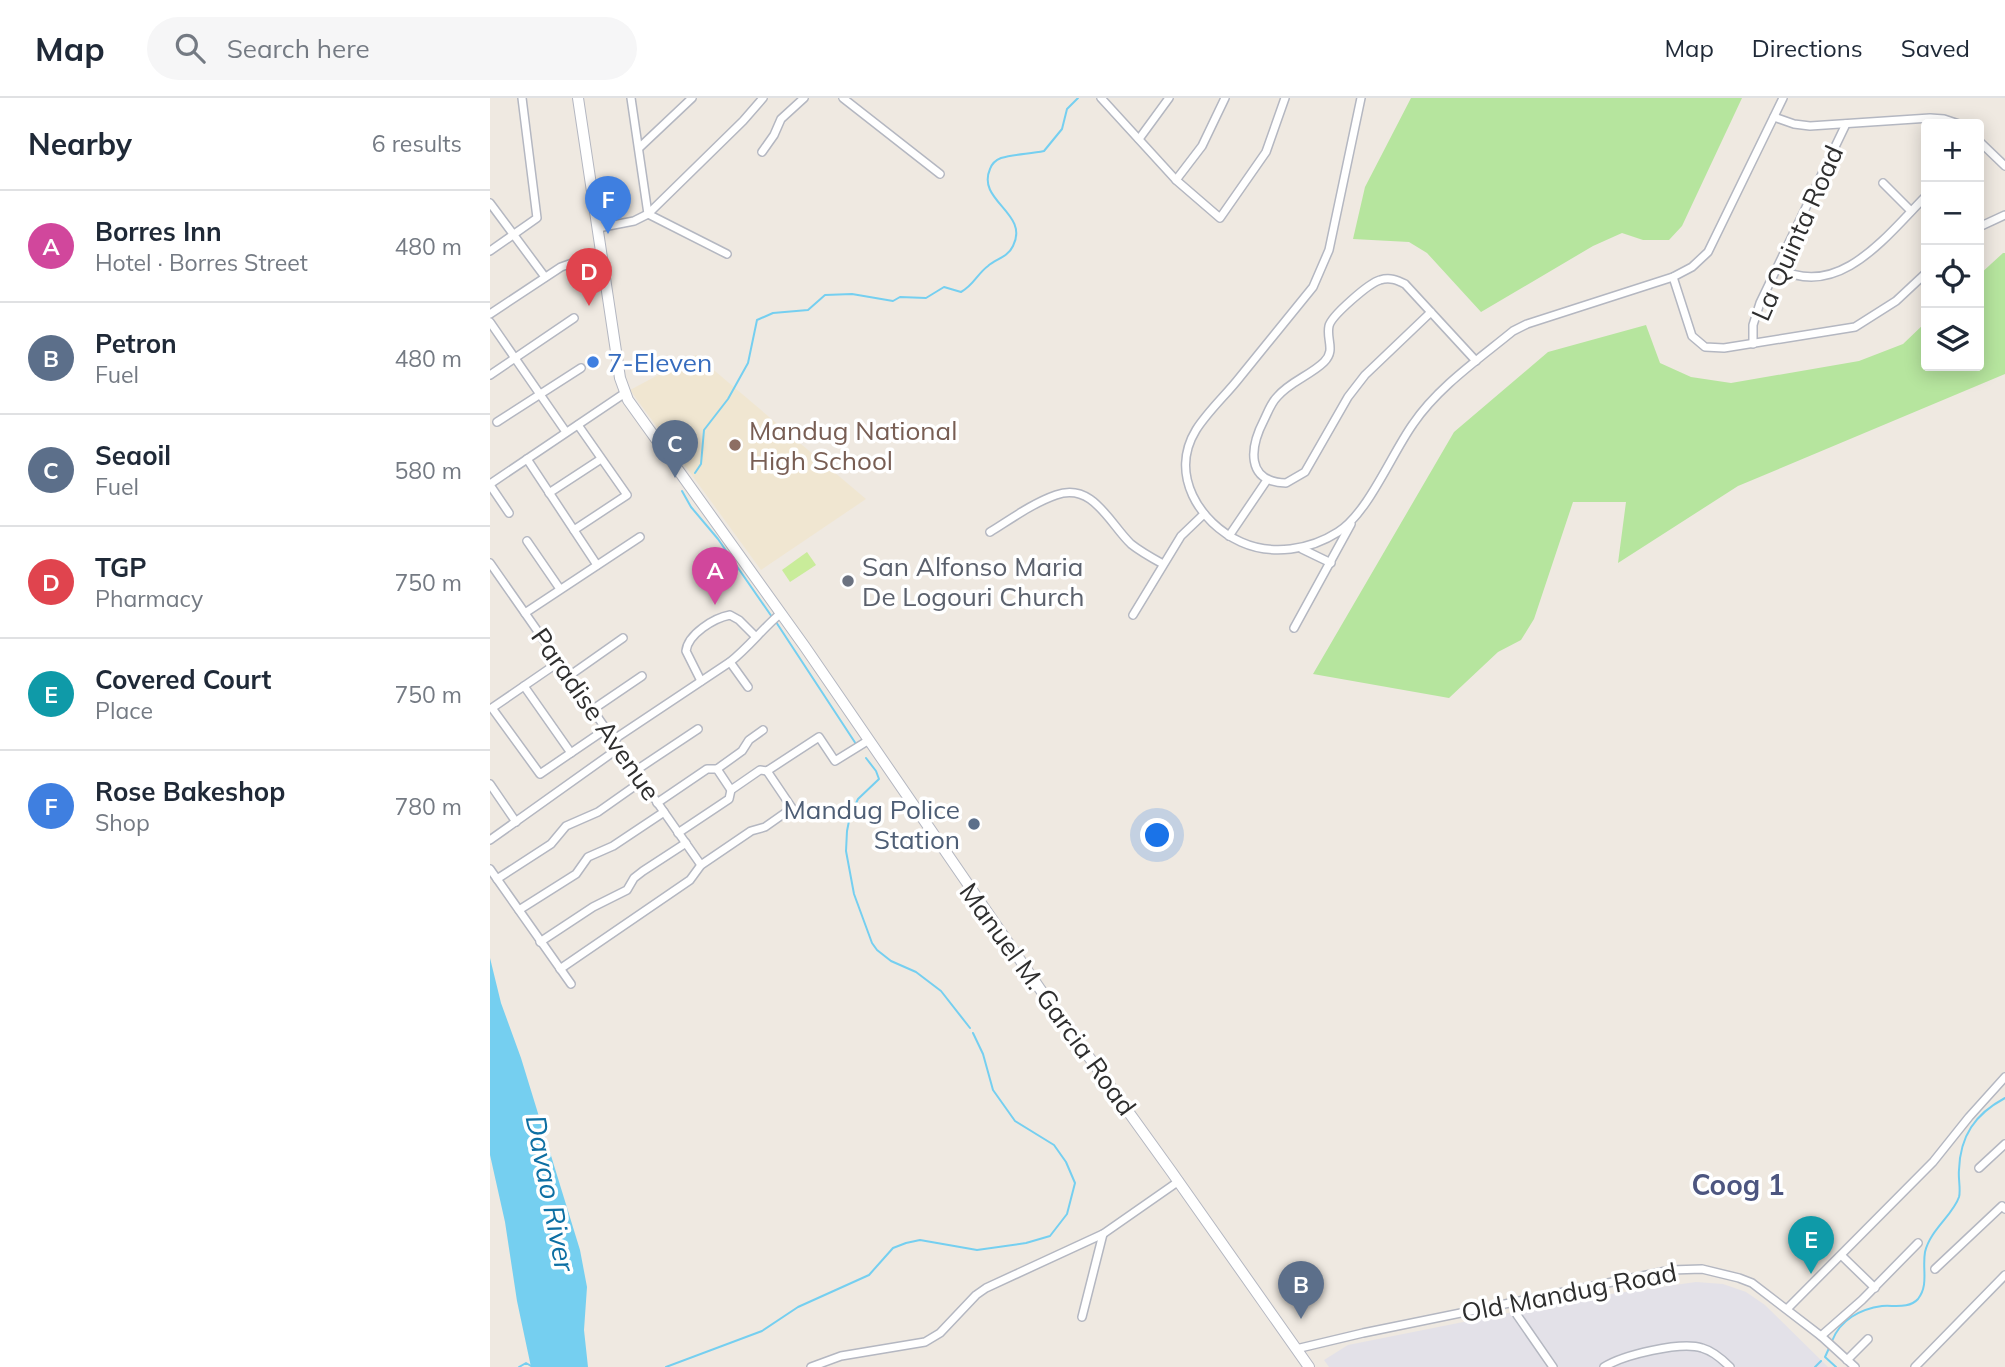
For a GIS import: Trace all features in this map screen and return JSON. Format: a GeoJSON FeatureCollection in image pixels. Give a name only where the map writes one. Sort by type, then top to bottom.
{"type":"FeatureCollection","features":[{"type":"Feature","properties":{"kind":"main road","name":"Manuel M. Garcia Road"},"geometry":{"type":"LineString","coordinates":[[578,98],[620,378],[625,393],[781,613],[1040,989],[1309,1367]]}},
{"type":"Feature","properties":{"kind":"street"},"geometry":{"type":"LineString","coordinates":[[490,251],[538,216],[522,98]]}},
{"type":"Feature","properties":{"kind":"street"},"geometry":{"type":"LineString","coordinates":[[631,98],[648,214]]}},
{"type":"Feature","properties":{"kind":"street"},"geometry":{"type":"LineString","coordinates":[[639,148],[692,98]]}},
{"type":"Feature","properties":{"kind":"street"},"geometry":{"type":"LineString","coordinates":[[598,228],[634,221],[648,214],[743,121],[762,98]]}},
{"type":"Feature","properties":{"kind":"street"},"geometry":{"type":"LineString","coordinates":[[762,152],[781,119],[804,98]]}},
{"type":"Feature","properties":{"kind":"street"},"geometry":{"type":"LineString","coordinates":[[843,98],[940,174]]}},
{"type":"Feature","properties":{"kind":"street"},"geometry":{"type":"LineString","coordinates":[[1101,98],[1176,180],[1220,218],[1266,152],[1285,98]]}},
{"type":"Feature","properties":{"kind":"street"},"geometry":{"type":"LineString","coordinates":[[1139,139],[1169,98]]}},
{"type":"Feature","properties":{"kind":"street"},"geometry":{"type":"LineString","coordinates":[[1176,180],[1202,146],[1224,98]]}},
{"type":"Feature","properties":{"kind":"street"},"geometry":{"type":"LineString","coordinates":[[1354,519],[1340,531],[1302,548],[1266,548],[1245,544],[1229,536],[1196,504],[1187,482],[1185,459],[1203,419],[1235,384],[1313,287],[1323,269],[1361,98]]}},
{"type":"Feature","properties":{"kind":"street"},"geometry":{"type":"LineString","coordinates":[[1294,628],[1354,519],[1412,425],[1425,409],[1513,331],[1527,324],[1673,277],[1692,267],[1708,252],[1783,98]]}},
{"type":"Feature","properties":{"kind":"street"},"geometry":{"type":"LineString","coordinates":[[1774,117],[1810,126],[1944,119]]}},
{"type":"Feature","properties":{"kind":"street","name":"La Quinta Road"},"geometry":{"type":"LineString","coordinates":[[1753,344],[1756,313],[1846,124]]}},
{"type":"Feature","properties":{"kind":"street"},"geometry":{"type":"LineString","coordinates":[[1984,146],[2005,166]]}},
{"type":"Feature","properties":{"kind":"street"},"geometry":{"type":"LineString","coordinates":[[1883,183],[1911,211]]}},
{"type":"Feature","properties":{"kind":"street"},"geometry":{"type":"LineString","coordinates":[[1778,268],[1792,276],[1804,278],[1823,277],[1839,272],[1871,251],[1921,201]]}},
{"type":"Feature","properties":{"kind":"street"},"geometry":{"type":"LineString","coordinates":[[490,203],[545,277]]}},
{"type":"Feature","properties":{"kind":"street"},"geometry":{"type":"LineString","coordinates":[[648,214],[727,254]]}},
{"type":"Feature","properties":{"kind":"street"},"geometry":{"type":"LineString","coordinates":[[1984,225],[2005,215]]}},
{"type":"Feature","properties":{"kind":"street"},"geometry":{"type":"LineString","coordinates":[[490,314],[569,263],[603,258]]}},
{"type":"Feature","properties":{"kind":"street"},"geometry":{"type":"LineString","coordinates":[[1673,277],[1692,336],[1704,347],[1724,348],[1855,327],[1896,301],[1921,278]]}},
{"type":"Feature","properties":{"kind":"street"},"geometry":{"type":"LineString","coordinates":[[1431,312],[1375,364],[1355,387],[1305,472],[1286,483],[1267,480],[1258,471],[1253,450],[1255,437],[1276,397],[1311,373],[1329,355],[1329,324],[1332,318],[1379,280],[1394,278],[1415,293],[1476,361]]}},
{"type":"Feature","properties":{"kind":"street"},"geometry":{"type":"LineString","coordinates":[[490,375],[574,318]]}},
{"type":"Feature","properties":{"kind":"street"},"geometry":{"type":"LineString","coordinates":[[490,322],[566,432]]}},
{"type":"Feature","properties":{"kind":"street"},"geometry":{"type":"LineString","coordinates":[[496,422],[581,368]]}},
{"type":"Feature","properties":{"kind":"street"},"geometry":{"type":"LineString","coordinates":[[509,513],[490,485],[625,393]]}},
{"type":"Feature","properties":{"kind":"street"},"geometry":{"type":"LineString","coordinates":[[574,530],[627,495],[578,425]]}},
{"type":"Feature","properties":{"kind":"street"},"geometry":{"type":"LineString","coordinates":[[527,459],[597,565]]}},
{"type":"Feature","properties":{"kind":"street"},"geometry":{"type":"LineString","coordinates":[[550,494],[601,459]]}},
{"type":"Feature","properties":{"kind":"street"},"geometry":{"type":"LineString","coordinates":[[1229,536],[1267,480]]}},
{"type":"Feature","properties":{"kind":"street"},"geometry":{"type":"LineString","coordinates":[[990,531],[1042,501],[1070,492],[1094,500],[1130,542],[1163,564]]}},
{"type":"Feature","properties":{"kind":"street"},"geometry":{"type":"LineString","coordinates":[[1133,615],[1181,536],[1204,514]]}},
{"type":"Feature","properties":{"kind":"street"},"geometry":{"type":"LineString","coordinates":[[525,613],[640,537]]}},
{"type":"Feature","properties":{"kind":"street"},"geometry":{"type":"LineString","coordinates":[[527,541],[560,589]]}},
{"type":"Feature","properties":{"kind":"street"},"geometry":{"type":"LineString","coordinates":[[1302,548],[1331,563]]}},
{"type":"Feature","properties":{"kind":"street","name":"Paradise Avenue"},"geometry":{"type":"LineString","coordinates":[[490,563],[701,865]]}},
{"type":"Feature","properties":{"kind":"street"},"geometry":{"type":"LineString","coordinates":[[613,740],[730,662],[781,613]]}},
{"type":"Feature","properties":{"kind":"street"},"geometry":{"type":"LineString","coordinates":[[701,681],[686,651],[689,641],[697,634],[730,615],[755,636]]}},
{"type":"Feature","properties":{"kind":"street"},"geometry":{"type":"LineString","coordinates":[[569,676],[622,638]]}},
{"type":"Feature","properties":{"kind":"street"},"geometry":{"type":"LineString","coordinates":[[559,662],[492,708],[540,774],[606,729]]}},
{"type":"Feature","properties":{"kind":"street"},"geometry":{"type":"LineString","coordinates":[[730,662],[748,687]]}},
{"type":"Feature","properties":{"kind":"street"},"geometry":{"type":"LineString","coordinates":[[592,710],[642,676]]}},
{"type":"Feature","properties":{"kind":"street"},"geometry":{"type":"LineString","coordinates":[[524,686],[571,753]]}},
{"type":"Feature","properties":{"kind":"street"},"geometry":{"type":"LineString","coordinates":[[635,771],[698,729]]}},
{"type":"Feature","properties":{"kind":"street"},"geometry":{"type":"LineString","coordinates":[[657,803],[707,769],[717,769],[742,751],[749,740],[763,730]]}},
{"type":"Feature","properties":{"kind":"street"},"geometry":{"type":"LineString","coordinates":[[678,833],[729,799],[731,790],[761,770],[767,771],[819,737],[835,761],[869,740]]}},
{"type":"Feature","properties":{"kind":"street"},"geometry":{"type":"LineString","coordinates":[[490,840],[620,748]]}},
{"type":"Feature","properties":{"kind":"street"},"geometry":{"type":"LineString","coordinates":[[717,769],[731,790]]}},
{"type":"Feature","properties":{"kind":"street"},"geometry":{"type":"LineString","coordinates":[[560,969],[690,880],[701,865],[751,831],[765,827],[792,808],[767,771]]}},
{"type":"Feature","properties":{"kind":"street"},"geometry":{"type":"LineString","coordinates":[[497,879],[551,844],[566,825],[598,812],[642,781]]}},
{"type":"Feature","properties":{"kind":"street"},"geometry":{"type":"LineString","coordinates":[[490,784],[516,822]]}},
{"type":"Feature","properties":{"kind":"street"},"geometry":{"type":"LineString","coordinates":[[519,910],[576,874],[588,857],[613,846],[664,812]]}},
{"type":"Feature","properties":{"kind":"street"},"geometry":{"type":"LineString","coordinates":[[540,942],[593,907],[627,890],[634,878],[686,843]]}},
{"type":"Feature","properties":{"kind":"street"},"geometry":{"type":"LineString","coordinates":[[490,869],[571,984]]}},
{"type":"Feature","properties":{"kind":"street"},"geometry":{"type":"LineString","coordinates":[[1787,1310],[1942,1153],[1969,1116],[2005,1077]]}},
{"type":"Feature","properties":{"kind":"street"},"geometry":{"type":"LineString","coordinates":[[1979,1168],[2005,1144]]}},
{"type":"Feature","properties":{"kind":"street"},"geometry":{"type":"LineString","coordinates":[[811,1367],[841,1356],[925,1342],[940,1333],[986,1288],[1103,1234],[1179,1181]]}},
{"type":"Feature","properties":{"kind":"street"},"geometry":{"type":"LineString","coordinates":[[1935,1269],[2002,1206],[2005,1209]]}},
{"type":"Feature","properties":{"kind":"street"},"geometry":{"type":"LineString","coordinates":[[1082,1317],[1103,1234]]}},
{"type":"Feature","properties":{"kind":"street"},"geometry":{"type":"LineString","coordinates":[[1827,1342],[1918,1243]]}},
{"type":"Feature","properties":{"kind":"street"},"geometry":{"type":"LineString","coordinates":[[1842,1256],[1875,1287]]}},
{"type":"Feature","properties":{"kind":"street","name":"Old Mandug Road"},"geometry":{"type":"LineString","coordinates":[[1296,1349],[1686,1268],[1739,1278],[1759,1288],[1855,1367]]}},
{"type":"Feature","properties":{"kind":"street"},"geometry":{"type":"LineString","coordinates":[[1915,1367],[2005,1275]]}},
{"type":"Feature","properties":{"kind":"street"},"geometry":{"type":"LineString","coordinates":[[1517,1315],[1553,1367]]}},
{"type":"Feature","properties":{"kind":"street"},"geometry":{"type":"LineString","coordinates":[[1847,1360],[1868,1339]]}},
{"type":"Feature","properties":{"kind":"street"},"geometry":{"type":"LineString","coordinates":[[1604,1367],[1621,1359],[1687,1346],[1709,1350],[1730,1367]]}},
{"type":"Feature","properties":{"kind":"shaded area","name":"Mandug National High School"},"geometry":{"type":"Polygon","coordinates":[[[696,355],[866,499],[761,570],[630,390],[696,355]]]}},
{"type":"Feature","properties":{"kind":"shaded area"},"geometry":{"type":"Polygon","coordinates":[[[1696,1282],[1723,1284],[1746,1292],[1765,1305],[1828,1367],[1329,1367],[1324,1360],[1348,1345],[1589,1297],[1696,1282]]]}},
{"type":"Feature","properties":{"kind":"green space"},"geometry":{"type":"Polygon","coordinates":[[[1411,98],[1742,98],[1682,226],[1669,240],[1643,240],[1622,233],[1593,246],[1481,312],[1427,253],[1409,242],[1353,239],[1365,187],[1411,98]]]}},
{"type":"Feature","properties":{"kind":"green space"},"geometry":{"type":"Polygon","coordinates":[[[2005,253],[2005,374],[1738,486],[1618,563],[1626,502],[1573,502],[1534,619],[1521,640],[1498,652],[1449,698],[1313,674],[1454,432],[1548,352],[1646,325],[1660,363],[1691,377],[1731,383],[1859,361],[1903,344],[1921,327],[1921,371],[1984,371],[1984,270],[2005,253]]]}},
{"type":"Feature","properties":{"kind":"green space"},"geometry":{"type":"Polygon","coordinates":[[[807,552],[816,565],[790,582],[782,570],[807,552]]]}},
{"type":"Feature","properties":{"kind":"water","name":"Davao River"},"geometry":{"type":"Polygon","coordinates":[[[490,958],[501,1003],[521,1058],[580,1250],[587,1287],[584,1330],[588,1367],[531,1367],[490,1155],[490,958]]]}},
{"type":"Feature","properties":{"kind":"waterway"},"geometry":{"type":"LineString","coordinates":[[695,473],[701,464],[704,430],[728,399],[748,363],[757,320],[773,313],[808,310],[825,295],[852,294],[893,301],[900,297],[926,298],[944,287],[961,292],[984,269],[1008,253],[1016,235],[1010,216],[990,190],[988,180],[992,165],[1001,158],[1044,151],[1062,129],[1067,109],[1078,98]]}},
{"type":"Feature","properties":{"kind":"waterway"},"geometry":{"type":"LineString","coordinates":[[682,491],[772,617]]}},
{"type":"Feature","properties":{"kind":"waterway"},"geometry":{"type":"LineString","coordinates":[[776,622],[856,744]]}},
{"type":"Feature","properties":{"kind":"waterway"},"geometry":{"type":"LineString","coordinates":[[866,758],[879,779],[858,799],[850,816],[846,851],[854,894],[872,943],[891,961],[916,972],[941,991],[970,1028]]}},
{"type":"Feature","properties":{"kind":"waterway"},"geometry":{"type":"LineString","coordinates":[[666,1367],[762,1331],[798,1307],[869,1275],[893,1248],[906,1243],[920,1240],[977,1250],[1026,1243],[1050,1236],[1067,1214],[1075,1183],[1066,1162],[1054,1145],[1015,1121],[993,1090],[983,1054],[973,1033]]}},
{"type":"Feature","properties":{"kind":"waterway"},"geometry":{"type":"LineString","coordinates":[[1832,1341],[1840,1327],[1859,1313],[1882,1306],[1906,1305],[1918,1299],[1923,1288],[1924,1258],[1928,1244],[1959,1197],[1960,1158],[1966,1136],[1985,1111],[2005,1098]]}},
{"type":"Feature","properties":{"kind":"waterway"},"geometry":{"type":"LineString","coordinates":[[1830,1346],[1825,1357],[1836,1367]]}},
{"type":"Feature","properties":{"kind":"waterway"},"geometry":{"type":"LineString","coordinates":[[1815,1367],[1821,1361]]}},
{"type":"Feature","properties":{"kind":"waterway"},"geometry":{"type":"LineString","coordinates":[[519,1367],[526,1363],[533,1367]]}},
{"type":"Feature","properties":{"kind":"place","name":"Rose Bakeshop"},"geometry":{"type":"Point","coordinates":[608,234]}},
{"type":"Feature","properties":{"kind":"place","name":"TGP"},"geometry":{"type":"Point","coordinates":[589,306]}},
{"type":"Feature","properties":{"kind":"place","name":"7-Eleven"},"geometry":{"type":"Point","coordinates":[593,362]}},
{"type":"Feature","properties":{"kind":"place","name":"Mandug National High School"},"geometry":{"type":"Point","coordinates":[735,445]}},
{"type":"Feature","properties":{"kind":"place","name":"Seaoil"},"geometry":{"type":"Point","coordinates":[675,478]}},
{"type":"Feature","properties":{"kind":"place","name":"San Alfonso Maria De Logouri Church"},"geometry":{"type":"Point","coordinates":[848,581]}},
{"type":"Feature","properties":{"kind":"place","name":"Borres Inn"},"geometry":{"type":"Point","coordinates":[715,605]}},
{"type":"Feature","properties":{"kind":"place","name":"Mandug Police Station"},"geometry":{"type":"Point","coordinates":[974,824]}},
{"type":"Feature","properties":{"kind":"place","name":"Covered Court"},"geometry":{"type":"Point","coordinates":[1811,1274]}},
{"type":"Feature","properties":{"kind":"place","name":"Petron"},"geometry":{"type":"Point","coordinates":[1301,1319]}},
{"type":"Feature","properties":{"kind":"district","name":"Coog 1"},"geometry":{"type":"Point","coordinates":[1738,1184]}}]}
